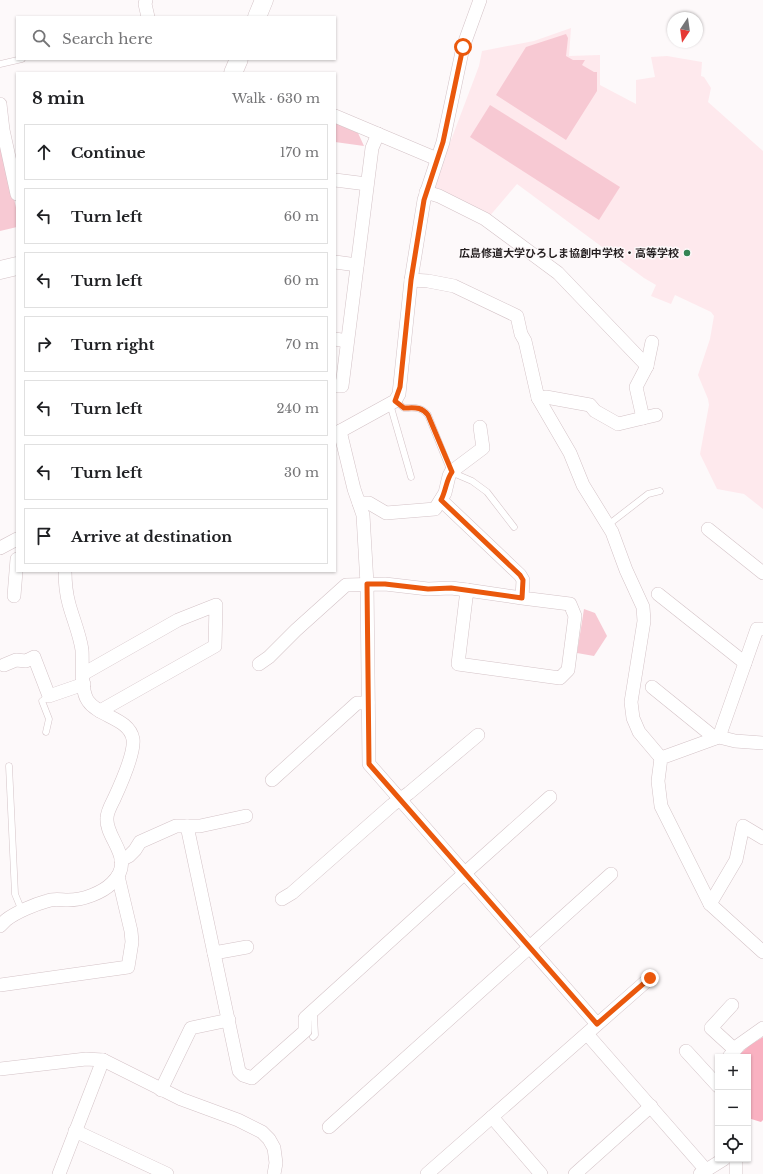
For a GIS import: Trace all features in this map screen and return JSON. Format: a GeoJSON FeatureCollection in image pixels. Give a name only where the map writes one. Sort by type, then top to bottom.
{"type":"FeatureCollection","features":[{"type":"Feature","properties":{"kind":"street"},"geometry":{"type":"LineString","coordinates":[[146,0],[148,16]]}},
{"type":"Feature","properties":{"kind":"street"},"geometry":{"type":"LineString","coordinates":[[257,16],[264,0]]}},
{"type":"Feature","properties":{"kind":"street"},"geometry":{"type":"LineString","coordinates":[[480,0],[463,47],[443,142],[426,192],[411,280],[400,387],[393,403],[338,432],[363,515],[367,584],[369,764],[597,1024]]}},
{"type":"Feature","properties":{"kind":"street"},"geometry":{"type":"LineString","coordinates":[[233,72],[239,60]]}},
{"type":"Feature","properties":{"kind":"street"},"geometry":{"type":"LineString","coordinates":[[0,104],[3,130],[16,189]]}},
{"type":"Feature","properties":{"kind":"street"},"geometry":{"type":"LineString","coordinates":[[336,116],[437,159]]}},
{"type":"Feature","properties":{"kind":"street"},"geometry":{"type":"LineString","coordinates":[[336,386],[342,386],[341,340],[357,265],[372,148],[378,134]]}},
{"type":"Feature","properties":{"kind":"street"},"geometry":{"type":"LineString","coordinates":[[336,180],[367,184]]}},
{"type":"Feature","properties":{"kind":"street"},"geometry":{"type":"LineString","coordinates":[[426,192],[439,196],[485,219],[558,273],[647,366]]}},
{"type":"Feature","properties":{"kind":"street"},"geometry":{"type":"LineString","coordinates":[[336,262],[357,265]]}},
{"type":"Feature","properties":{"kind":"street"},"geometry":{"type":"LineString","coordinates":[[0,270],[16,266]]}},
{"type":"Feature","properties":{"kind":"street"},"geometry":{"type":"LineString","coordinates":[[411,280],[428,281],[454,286],[517,316],[520,334],[525,341],[538,398],[570,453],[583,485],[608,525],[643,607],[644,620],[631,702],[633,718],[639,732],[661,758],[658,790],[661,806],[710,904],[763,952]]}},
{"type":"Feature","properties":{"kind":"street"},"geometry":{"type":"LineString","coordinates":[[644,418],[636,386],[647,366],[652,342]]}},
{"type":"Feature","properties":{"kind":"street"},"geometry":{"type":"LineString","coordinates":[[538,398],[546,397],[590,405],[595,411],[618,424],[656,415]]}},
{"type":"Feature","properties":{"kind":"street"},"geometry":{"type":"LineString","coordinates":[[359,503],[369,503],[386,513],[435,510],[445,493],[449,476],[452,472],[483,448],[480,427]]}},
{"type":"Feature","properties":{"kind":"street"},"geometry":{"type":"LineString","coordinates":[[441,500],[520,575],[523,580],[522,598]]}},
{"type":"Feature","properties":{"kind":"street"},"geometry":{"type":"LineString","coordinates":[[708,529],[763,573]]}},
{"type":"Feature","properties":{"kind":"street"},"geometry":{"type":"LineString","coordinates":[[0,548],[16,540]]}},
{"type":"Feature","properties":{"kind":"street"},"geometry":{"type":"LineString","coordinates":[[14,596],[16,571]]}},
{"type":"Feature","properties":{"kind":"street"},"geometry":{"type":"LineString","coordinates":[[0,926],[7,919],[48,900],[75,900],[92,894],[108,886],[118,876],[121,869],[121,860],[118,848],[110,832],[106,819],[121,783],[132,749],[133,740],[131,732],[126,726],[93,707],[87,700],[84,693],[82,649],[66,588],[65,572]]}},
{"type":"Feature","properties":{"kind":"street"},"geometry":{"type":"LineString","coordinates":[[259,664],[269,657],[296,630],[346,585],[385,584],[428,589],[451,588],[467,590],[522,598],[570,604],[575,616],[568,670],[560,678],[458,664],[467,590]]}},
{"type":"Feature","properties":{"kind":"street"},"geometry":{"type":"LineString","coordinates":[[658,594],[745,663]]}},
{"type":"Feature","properties":{"kind":"street"},"geometry":{"type":"LineString","coordinates":[[4,665],[16,660],[26,661],[34,658],[49,696],[83,679],[178,620],[216,604],[215,646],[100,711]]}},
{"type":"Feature","properties":{"kind":"street"},"geometry":{"type":"LineString","coordinates":[[661,758],[717,737],[757,629],[763,629]]}},
{"type":"Feature","properties":{"kind":"street"},"geometry":{"type":"LineString","coordinates":[[652,687],[717,737],[735,741],[763,743]]}},
{"type":"Feature","properties":{"kind":"street"},"geometry":{"type":"LineString","coordinates":[[272,780],[357,704],[368,703]]}},
{"type":"Feature","properties":{"kind":"street"},"geometry":{"type":"LineString","coordinates":[[282,899],[292,893],[478,735]]}},
{"type":"Feature","properties":{"kind":"street"},"geometry":{"type":"LineString","coordinates":[[187,826],[239,1071],[243,1075],[252,1078],[305,1031],[305,1018],[550,797]]}},
{"type":"Feature","properties":{"kind":"street"},"geometry":{"type":"LineString","coordinates":[[121,860],[129,856],[140,842],[176,826],[200,826],[246,816]]}},
{"type":"Feature","properties":{"kind":"street"},"geometry":{"type":"LineString","coordinates":[[710,904],[736,860],[745,820],[763,838]]}},
{"type":"Feature","properties":{"kind":"street"},"geometry":{"type":"LineString","coordinates":[[329,1127],[611,874]]}},
{"type":"Feature","properties":{"kind":"street"},"geometry":{"type":"LineString","coordinates":[[0,985],[128,968],[132,942],[131,931],[118,876]]}},
{"type":"Feature","properties":{"kind":"street"},"geometry":{"type":"LineString","coordinates":[[214,953],[247,947]]}},
{"type":"Feature","properties":{"kind":"street"},"geometry":{"type":"LineString","coordinates":[[427,1174],[650,978]]}},
{"type":"Feature","properties":{"kind":"street"},"geometry":{"type":"LineString","coordinates":[[732,1005],[711,1028],[732,1053],[749,1037],[763,1028]]}},
{"type":"Feature","properties":{"kind":"street"},"geometry":{"type":"LineString","coordinates":[[161,1090],[191,1028],[228,1020]]}},
{"type":"Feature","properties":{"kind":"street"},"geometry":{"type":"LineString","coordinates":[[587,1034],[651,1106],[703,1172],[719,1162]]}},
{"type":"Feature","properties":{"kind":"street"},"geometry":{"type":"LineString","coordinates":[[686,1051],[715,1083]]}},
{"type":"Feature","properties":{"kind":"street"},"geometry":{"type":"LineString","coordinates":[[0,1069],[86,1059],[103,1060],[161,1090],[238,1120],[262,1132],[269,1139],[274,1148],[276,1163],[274,1174]]}},
{"type":"Feature","properties":{"kind":"street"},"geometry":{"type":"LineString","coordinates":[[59,1174],[103,1060]]}},
{"type":"Feature","properties":{"kind":"street"},"geometry":{"type":"LineString","coordinates":[[574,1174],[651,1106]]}},
{"type":"Feature","properties":{"kind":"street"},"geometry":{"type":"LineString","coordinates":[[492,1117],[541,1174]]}},
{"type":"Feature","properties":{"kind":"street"},"geometry":{"type":"LineString","coordinates":[[75,1131],[167,1174]]}},
{"type":"Feature","properties":{"kind":"street"},"geometry":{"type":"LineString","coordinates":[[736,1162],[736,1174]]}},
{"type":"Feature","properties":{"kind":"lane"},"geometry":{"type":"LineString","coordinates":[[0,64],[18,60]]}},
{"type":"Feature","properties":{"kind":"lane"},"geometry":{"type":"LineString","coordinates":[[393,403],[404,408],[418,407],[428,415],[452,472],[472,481],[484,489],[514,527]]}},
{"type":"Feature","properties":{"kind":"lane"},"geometry":{"type":"LineString","coordinates":[[393,403],[411,477]]}},
{"type":"Feature","properties":{"kind":"lane"},"geometry":{"type":"LineString","coordinates":[[608,525],[648,494],[660,492]]}},
{"type":"Feature","properties":{"kind":"lane"},"geometry":{"type":"LineString","coordinates":[[46,732],[49,719],[42,701],[49,696]]}},
{"type":"Feature","properties":{"kind":"lane"},"geometry":{"type":"LineString","coordinates":[[9,766],[15,894],[22,911]]}},
{"type":"Feature","properties":{"kind":"lane"},"geometry":{"type":"LineString","coordinates":[[311,1013],[314,1016],[315,1035],[313,1037]]}},
{"type":"Feature","properties":{"kind":"shaded area","name":"広島修道大学ひろしま協創中学校・高等学校"},"geometry":{"type":"Polygon","coordinates":[[[571,28],[569,56],[600,55],[600,85],[636,104],[636,80],[655,77],[651,57],[667,56],[702,62],[701,76],[704,77],[711,88],[708,102],[763,151],[763,509],[744,494],[717,489],[700,454],[709,405],[698,375],[710,339],[714,316],[711,312],[675,295],[671,304],[651,296],[656,285],[644,278],[517,184],[488,218],[433,188],[479,66],[482,51],[534,41],[571,28]]]}},
{"type":"Feature","properties":{"kind":"shaded area"},"geometry":{"type":"Polygon","coordinates":[[[566,34],[568,38],[566,56],[573,60],[585,60],[582,65],[594,72],[597,72],[597,91],[566,140],[496,95],[526,47],[566,34]]]}},
{"type":"Feature","properties":{"kind":"shaded area"},"geometry":{"type":"Polygon","coordinates":[[[490,105],[620,187],[599,220],[470,137],[490,105]]]}},
{"type":"Feature","properties":{"kind":"shaded area"},"geometry":{"type":"Polygon","coordinates":[[[336,123],[358,133],[364,146],[336,142],[336,123]]]}},
{"type":"Feature","properties":{"kind":"shaded area"},"geometry":{"type":"Polygon","coordinates":[[[0,136],[16,208],[16,227],[0,231],[0,136]]]}},
{"type":"Feature","properties":{"kind":"shaded area"},"geometry":{"type":"Polygon","coordinates":[[[584,609],[595,613],[607,636],[594,656],[577,653],[584,609]]]}},
{"type":"Feature","properties":{"kind":"shaded area"},"geometry":{"type":"Polygon","coordinates":[[[763,1037],[763,1120],[761,1122],[751,1119],[751,1054],[740,1054],[750,1045],[763,1037]]]}},
{"type":"Feature","properties":{"kind":"place","name":"広島修道大学ひろしま協創中学校・高等学校"},"geometry":{"type":"Point","coordinates":[687,253]}},
{"type":"Feature","properties":{"kind":"route"},"geometry":{"type":"LineString","coordinates":[[463,47],[443,142],[424,200],[411,280],[399,394],[395,401],[404,408],[421,408],[428,415],[452,472],[449,476],[445,493],[441,500],[520,575],[523,580],[522,598],[451,588],[428,589],[385,584],[367,584],[369,764],[536,952],[597,1024],[650,978]]}}]}
